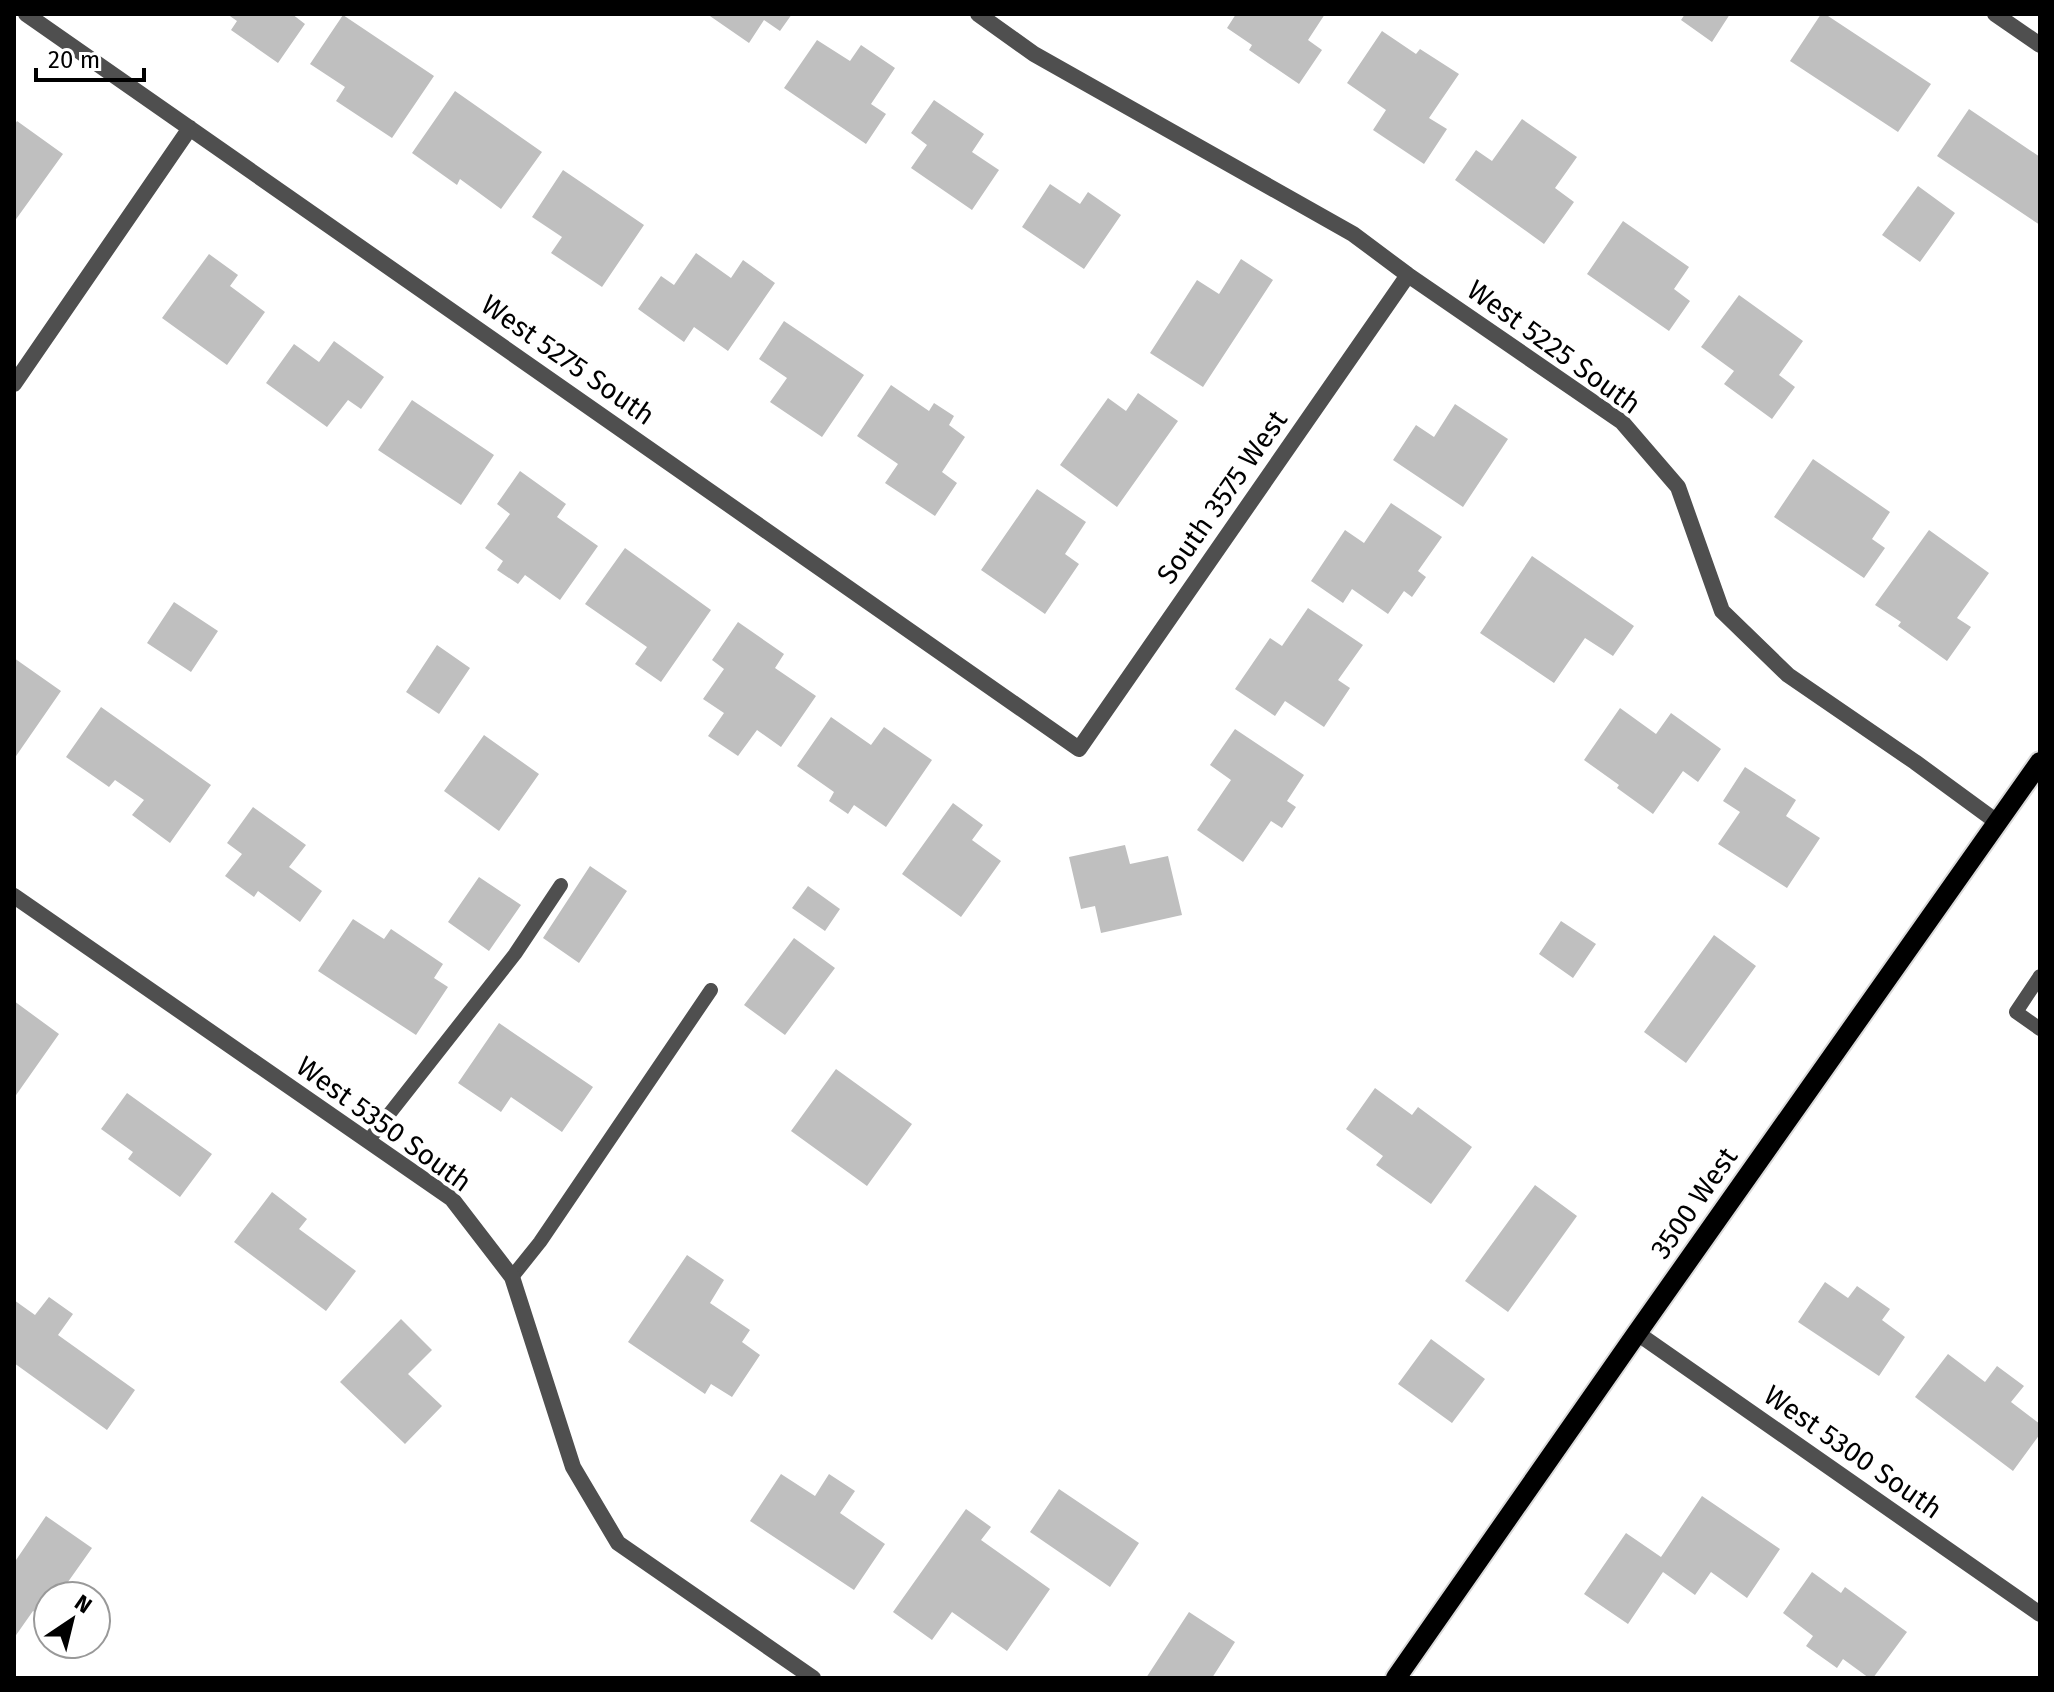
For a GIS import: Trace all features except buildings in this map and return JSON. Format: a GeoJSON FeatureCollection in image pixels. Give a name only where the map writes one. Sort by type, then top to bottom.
{"type":"FeatureCollection","features":[{"type":"Feature","properties":{"kind":"main road","name":"3500 West"},"geometry":{"type":"LineString","coordinates":[[1396,1678],[2040,762]]}},
{"type":"Feature","properties":{"kind":"street","name":"West 5275 South"},"geometry":{"type":"LineString","coordinates":[[26,14],[1079,749]]}},
{"type":"Feature","properties":{"kind":"street","name":"West 5225 South"},"geometry":{"type":"LineString","coordinates":[[978,14],[1034,54],[1353,234],[1622,422],[1678,487],[1722,611],[1788,675],[1997,822]]}},
{"type":"Feature","properties":{"kind":"street"},"geometry":{"type":"LineString","coordinates":[[1995,14],[2040,45]]}},
{"type":"Feature","properties":{"kind":"street"},"geometry":{"type":"LineString","coordinates":[[14,384],[190,128]]}},
{"type":"Feature","properties":{"kind":"street","name":"South 3575 West"},"geometry":{"type":"LineString","coordinates":[[1079,749],[1408,275]]}},
{"type":"Feature","properties":{"kind":"street","name":"West 5350 South"},"geometry":{"type":"LineString","coordinates":[[14,896],[452,1199],[512,1277],[573,1467],[618,1543],[813,1678]]}},
{"type":"Feature","properties":{"kind":"street","name":"West 5300 South"},"geometry":{"type":"LineString","coordinates":[[1637,1333],[2040,1614]]}},
{"type":"Feature","properties":{"kind":"lane"},"geometry":{"type":"LineString","coordinates":[[368,1141],[515,954],[561,885]]}},
{"type":"Feature","properties":{"kind":"lane"},"geometry":{"type":"LineString","coordinates":[[2040,976],[2016,1012],[2040,1029]]}},
{"type":"Feature","properties":{"kind":"lane"},"geometry":{"type":"LineString","coordinates":[[512,1277],[540,1242],[711,990]]}}]}
